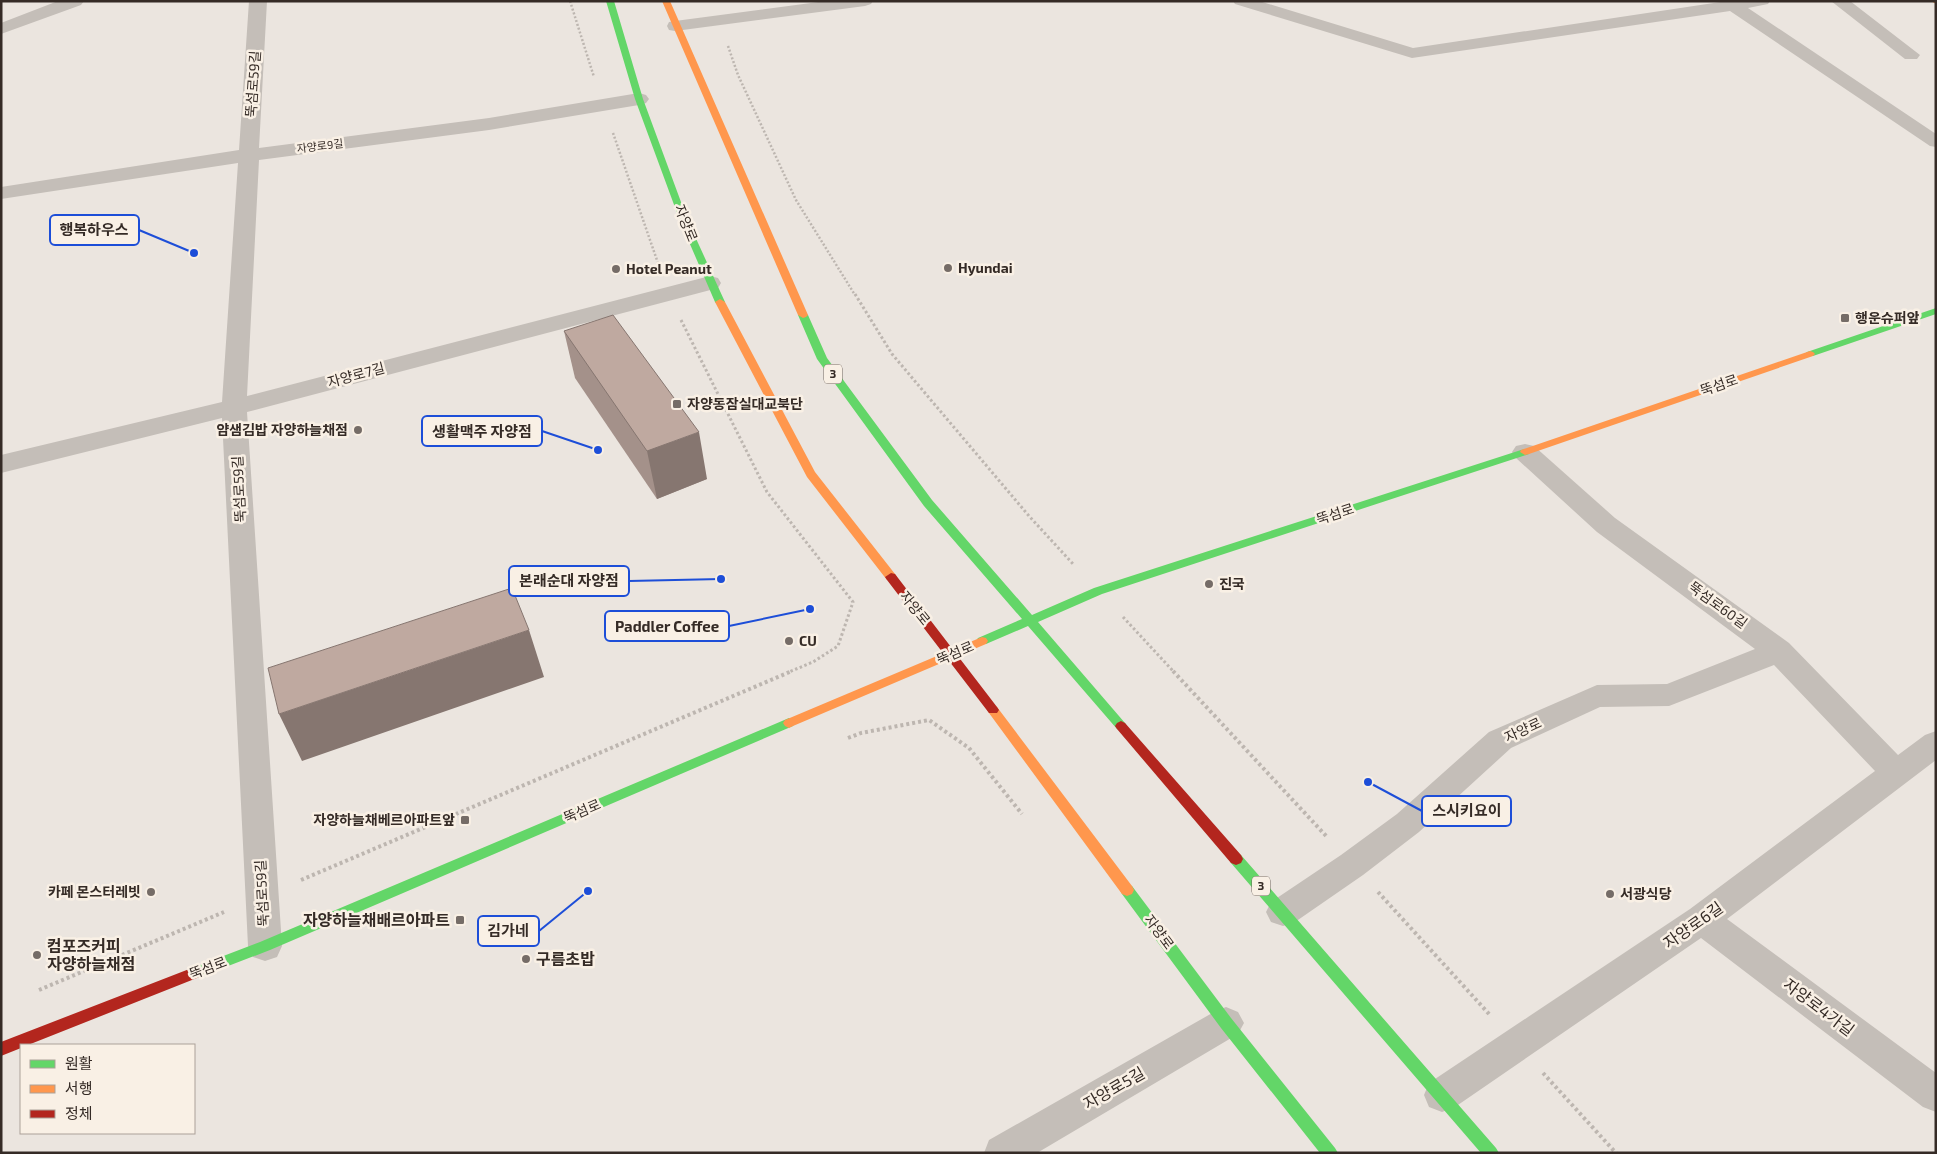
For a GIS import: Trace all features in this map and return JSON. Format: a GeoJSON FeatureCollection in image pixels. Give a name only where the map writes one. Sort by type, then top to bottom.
{"type":"FeatureCollection","features":[{"type":"Feature","properties":{"kind":"main road","name":"자양로"},"geometry":{"type":"LineString","coordinates":[[610,1],[639,99],[684,221],[710,284],[811,474],[952,654],[1226,1022],[1330,1153]]}},
{"type":"Feature","properties":{"kind":"main road","name":"3"},"geometry":{"type":"LineString","coordinates":[[666,1],[675,26],[822,359],[928,503],[1492,1153]]}},
{"type":"Feature","properties":{"kind":"main road","name":"뚝섬로"},"geometry":{"type":"LineString","coordinates":[[1,1049],[265,946],[1098,592],[1525,452],[1933,314]]}},
{"type":"Feature","properties":{"kind":"street"},"geometry":{"type":"LineString","coordinates":[[1,29],[75,1]]}},
{"type":"Feature","properties":{"kind":"street","name":"뚝섬로59길"},"geometry":{"type":"LineString","coordinates":[[258,1],[234,407],[265,946]]}},
{"type":"Feature","properties":{"kind":"street","name":"자양로9길"},"geometry":{"type":"LineString","coordinates":[[1,193],[248,155],[489,124],[639,99]]}},
{"type":"Feature","properties":{"kind":"street","name":"자양로7길"},"geometry":{"type":"LineString","coordinates":[[1,464],[234,407],[710,284]]}},
{"type":"Feature","properties":{"kind":"street","name":"뚝섬로60길"},"geometry":{"type":"LineString","coordinates":[[1525,452],[1606,525],[1779,651],[1897,774]]}},
{"type":"Feature","properties":{"kind":"street","name":"자양로"},"geometry":{"type":"LineString","coordinates":[[1283,912],[1352,865],[1408,823],[1500,740],[1597,696],[1668,695],[1779,651]]}},
{"type":"Feature","properties":{"kind":"street","name":"자양로6길"},"geometry":{"type":"LineString","coordinates":[[1442,1095],[1702,919],[1936,743]]}},
{"type":"Feature","properties":{"kind":"street","name":"자양로4가길"},"geometry":{"type":"LineString","coordinates":[[1702,919],[1936,1095]]}},
{"type":"Feature","properties":{"kind":"street","name":"자양로5길"},"geometry":{"type":"LineString","coordinates":[[1002,1153],[1226,1022]]}},
{"type":"Feature","properties":{"kind":"lane"},"geometry":{"type":"LineString","coordinates":[[675,26],[865,1]]}},
{"type":"Feature","properties":{"kind":"lane"},"geometry":{"type":"LineString","coordinates":[[1241,1],[1412,52],[1762,1]]}},
{"type":"Feature","properties":{"kind":"lane"},"geometry":{"type":"LineString","coordinates":[[1839,1],[1911,55]]}},
{"type":"Feature","properties":{"kind":"lane"},"geometry":{"type":"LineString","coordinates":[[1734,6],[1936,142]]}},
{"type":"Feature","properties":{"kind":"path"},"geometry":{"type":"LineString","coordinates":[[719,20],[738,76],[796,200],[892,354],[1029,516],[1079,571]]}},
{"type":"Feature","properties":{"kind":"path"},"geometry":{"type":"LineString","coordinates":[[37,991],[813,662]]}},
{"type":"Feature","properties":{"kind":"path"},"geometry":{"type":"LineString","coordinates":[[861,733],[929,720],[969,748],[1024,817]]}},
{"type":"Feature","properties":{"kind":"building"},"geometry":{"type":"Polygon","coordinates":[[[613,315],[699,432],[647,451],[564,331],[613,315]]]}},
{"type":"Feature","properties":{"kind":"building"},"geometry":{"type":"Polygon","coordinates":[[[512,588],[529,630],[279,714],[268,668],[512,588]]]}},
{"type":"Feature","properties":{"kind":"traffic: fast"},"geometry":{"type":"LineString","coordinates":[[610,1],[639,99],[684,221],[720,302]]}},
{"type":"Feature","properties":{"kind":"traffic: fast"},"geometry":{"type":"LineString","coordinates":[[1810,354],[1936,311]]}},
{"type":"Feature","properties":{"kind":"traffic: fast"},"geometry":{"type":"LineString","coordinates":[[803,315],[822,359],[928,503],[1121,726]]}},
{"type":"Feature","properties":{"kind":"traffic: fast"},"geometry":{"type":"LineString","coordinates":[[982,641],[1098,591],[1525,452]]}},
{"type":"Feature","properties":{"kind":"traffic: fast"},"geometry":{"type":"LineString","coordinates":[[197,972],[265,946],[789,723]]}},
{"type":"Feature","properties":{"kind":"traffic: fast"},"geometry":{"type":"LineString","coordinates":[[1236,859],[1491,1153]]}},
{"type":"Feature","properties":{"kind":"traffic: fast"},"geometry":{"type":"LineString","coordinates":[[1127,890],[1226,1023],[1330,1153]]}},
{"type":"Feature","properties":{"kind":"traffic: slow"},"geometry":{"type":"LineString","coordinates":[[666,1],[803,315]]}},
{"type":"Feature","properties":{"kind":"traffic: slow"},"geometry":{"type":"LineString","coordinates":[[720,302],[811,474],[891,577]]}},
{"type":"Feature","properties":{"kind":"traffic: slow"},"geometry":{"type":"LineString","coordinates":[[1525,452],[1810,354]]}},
{"type":"Feature","properties":{"kind":"traffic: slow"},"geometry":{"type":"LineString","coordinates":[[789,723],[982,641]]}},
{"type":"Feature","properties":{"kind":"traffic: slow"},"geometry":{"type":"LineString","coordinates":[[993,710],[1127,890]]}},
{"type":"Feature","properties":{"kind":"traffic: jam"},"geometry":{"type":"LineString","coordinates":[[891,577],[993,710]]}},
{"type":"Feature","properties":{"kind":"traffic: jam"},"geometry":{"type":"LineString","coordinates":[[1121,726],[1236,859]]}},
{"type":"Feature","properties":{"kind":"traffic: jam"},"geometry":{"type":"LineString","coordinates":[[1,1049],[197,972]]}},
{"type":"Feature","properties":{"kind":"place","name":"행복하우스"},"geometry":{"type":"Point","coordinates":[194,253]}},
{"type":"Feature","properties":{"kind":"place","name":"Hyundai"},"geometry":{"type":"Point","coordinates":[948,268]}},
{"type":"Feature","properties":{"kind":"place","name":"Hotel Peanut"},"geometry":{"type":"Point","coordinates":[616,269]}},
{"type":"Feature","properties":{"kind":"place","name":"행운슈퍼앞"},"geometry":{"type":"Point","coordinates":[1845,318]}},
{"type":"Feature","properties":{"kind":"place","name":"자양동잠실대교북단"},"geometry":{"type":"Point","coordinates":[677,404]}},
{"type":"Feature","properties":{"kind":"place","name":"얌샘김밥 자양하늘채점"},"geometry":{"type":"Point","coordinates":[358,430]}},
{"type":"Feature","properties":{"kind":"place","name":"생활맥주 자양점"},"geometry":{"type":"Point","coordinates":[598,450]}},
{"type":"Feature","properties":{"kind":"place","name":"본래순대 자양점"},"geometry":{"type":"Point","coordinates":[721,579]}},
{"type":"Feature","properties":{"kind":"place","name":"진국"},"geometry":{"type":"Point","coordinates":[1209,584]}},
{"type":"Feature","properties":{"kind":"place","name":"Paddler Coffee"},"geometry":{"type":"Point","coordinates":[810,609]}},
{"type":"Feature","properties":{"kind":"place","name":"CU"},"geometry":{"type":"Point","coordinates":[789,641]}},
{"type":"Feature","properties":{"kind":"place","name":"스시키요이"},"geometry":{"type":"Point","coordinates":[1368,782]}},
{"type":"Feature","properties":{"kind":"place","name":"자양하늘채베르아파트앞"},"geometry":{"type":"Point","coordinates":[465,820]}},
{"type":"Feature","properties":{"kind":"place","name":"김가네"},"geometry":{"type":"Point","coordinates":[588,891]}},
{"type":"Feature","properties":{"kind":"place","name":"카페 몬스터레빗"},"geometry":{"type":"Point","coordinates":[151,892]}},
{"type":"Feature","properties":{"kind":"place","name":"서광식당"},"geometry":{"type":"Point","coordinates":[1610,894]}},
{"type":"Feature","properties":{"kind":"place","name":"자양하늘채배르아파트"},"geometry":{"type":"Point","coordinates":[460,920]}},
{"type":"Feature","properties":{"kind":"place","name":"컴포즈커피 자양하늘채점"},"geometry":{"type":"Point","coordinates":[37,955]}},
{"type":"Feature","properties":{"kind":"place","name":"구름초밥"},"geometry":{"type":"Point","coordinates":[526,959]}}]}
